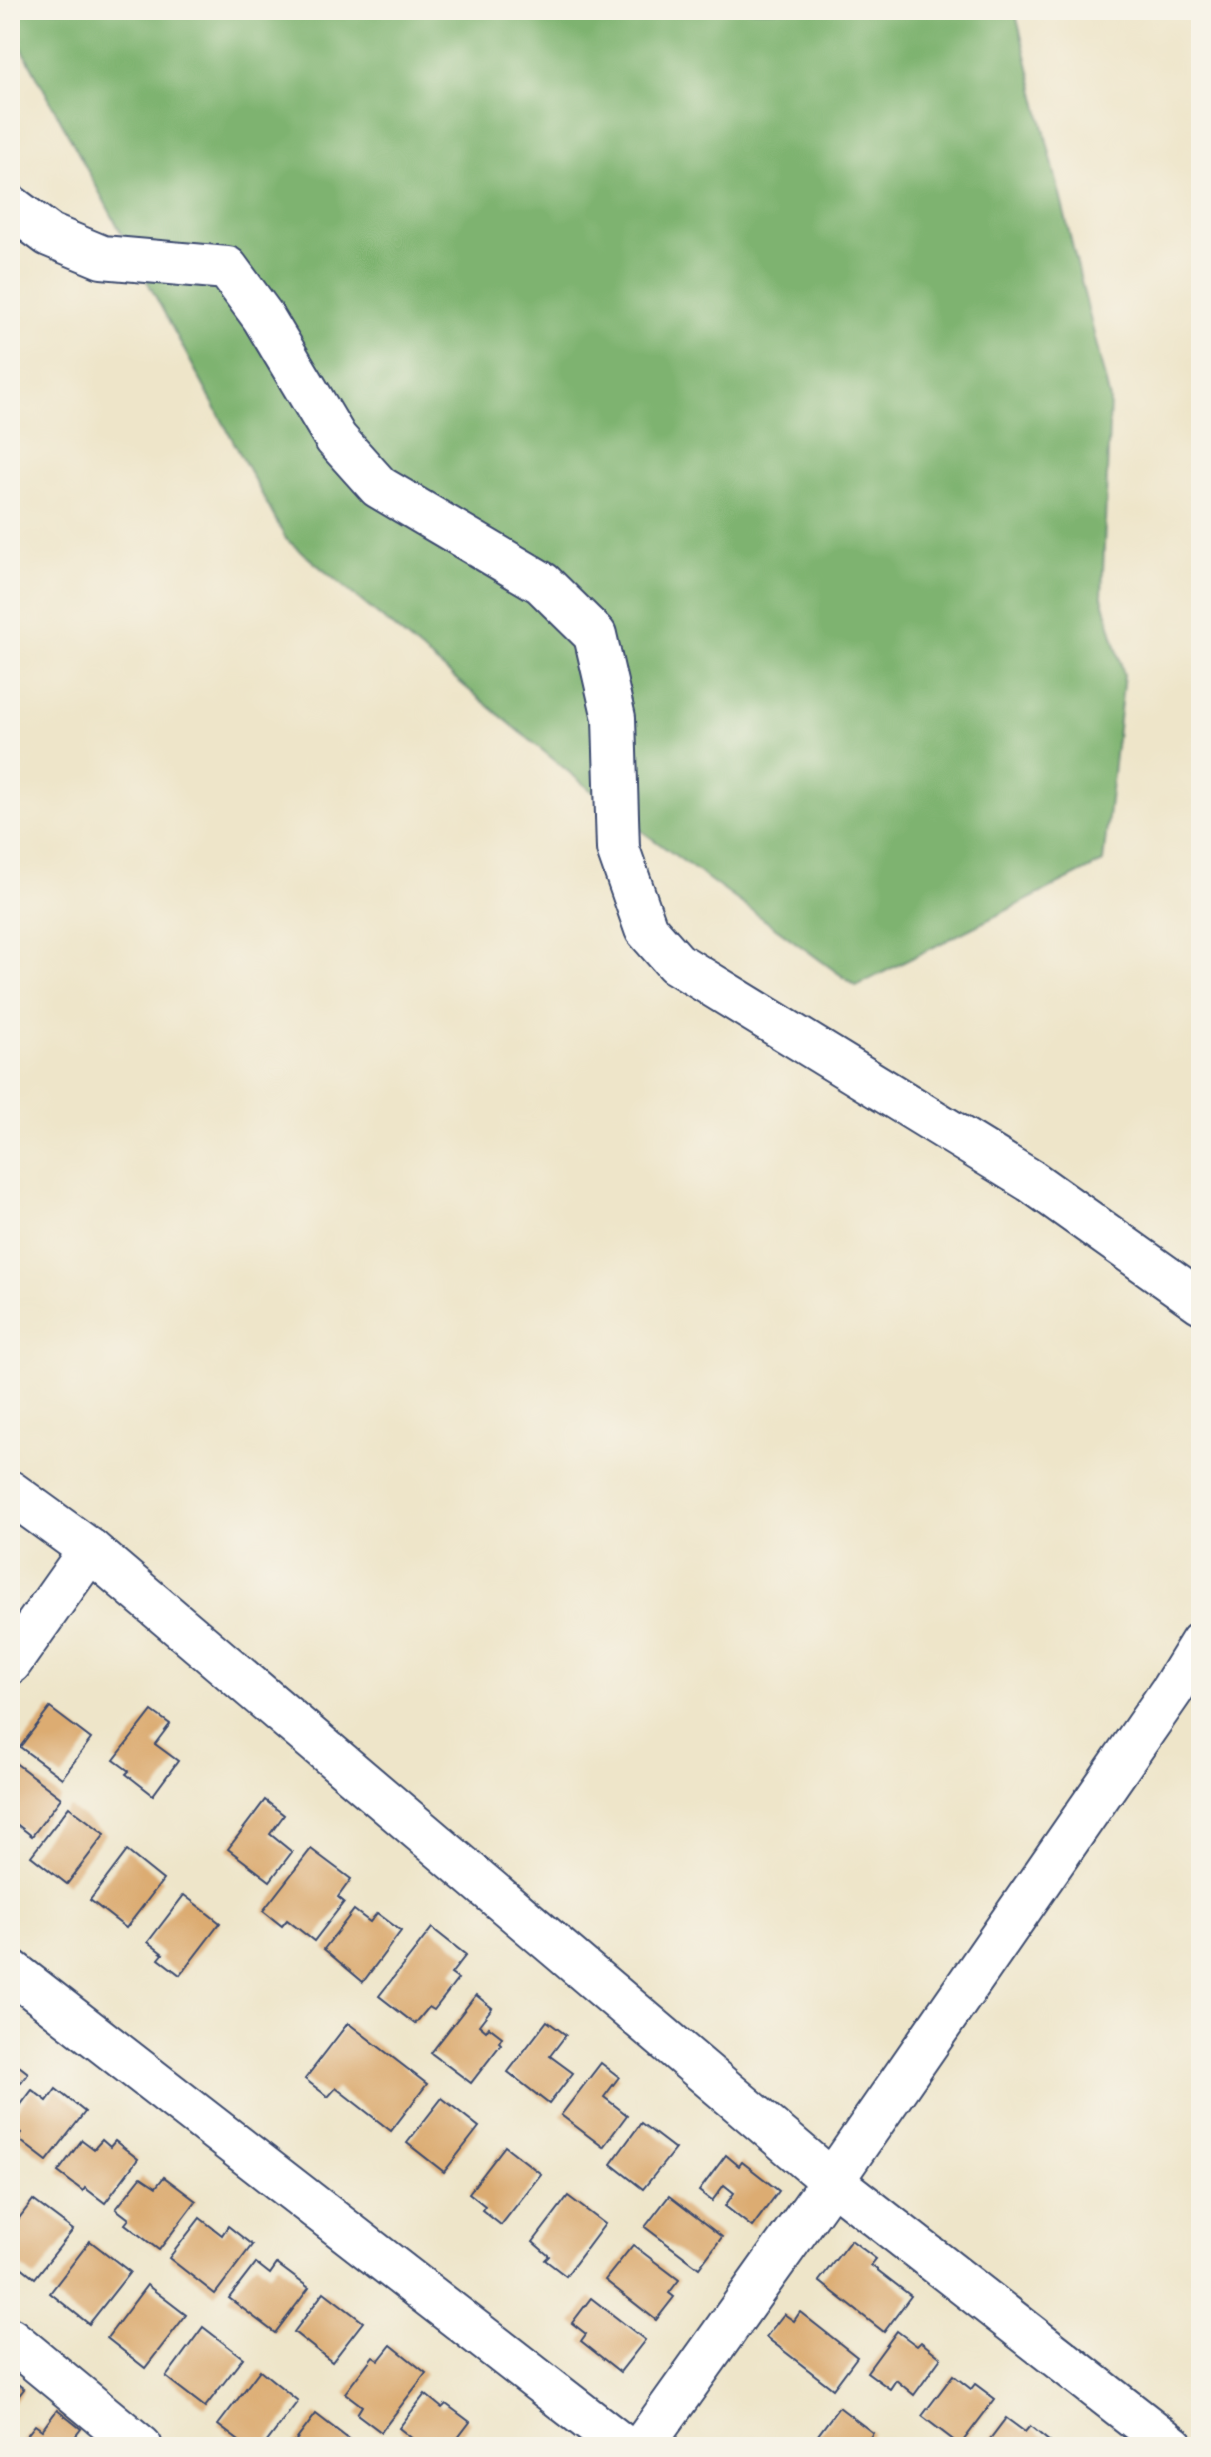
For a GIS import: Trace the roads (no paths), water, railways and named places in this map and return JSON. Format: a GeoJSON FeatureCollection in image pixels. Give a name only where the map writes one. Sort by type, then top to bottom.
{"type":"FeatureCollection","features":[{"type":"Feature","properties":{"kind":"street"},"geometry":{"type":"LineString","coordinates":[[10,206],[49,235],[102,257],[227,268],[263,317],[336,439],[379,487],[542,583],[595,635],[614,718],[618,849],[646,929],[676,963],[1031,1181],[1201,1302]]}},
{"type":"Feature","properties":{"kind":"street"},"geometry":{"type":"LineString","coordinates":[[10,1492],[90,1550],[832,2181],[1173,2447]]}},
{"type":"Feature","properties":{"kind":"street"},"geometry":{"type":"LineString","coordinates":[[10,1663],[90,1550]]}},
{"type":"Feature","properties":{"kind":"street"},"geometry":{"type":"LineString","coordinates":[[642,2447],[832,2181],[1172,1690],[1201,1643]]}},
{"type":"Feature","properties":{"kind":"street"},"geometry":{"type":"LineString","coordinates":[[10,1970],[624,2447]]}},
{"type":"Feature","properties":{"kind":"street"},"geometry":{"type":"LineString","coordinates":[[10,2339],[141,2447]]}}]}
